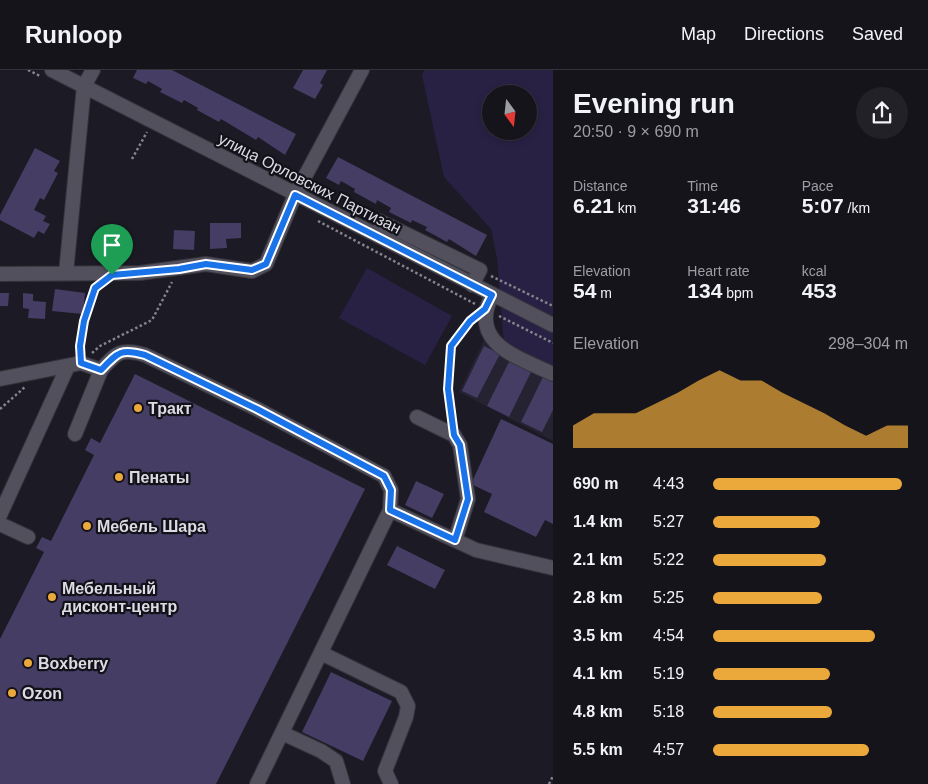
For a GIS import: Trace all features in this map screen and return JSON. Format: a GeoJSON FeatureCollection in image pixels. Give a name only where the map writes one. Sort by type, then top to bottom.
{"type":"FeatureCollection","features":[{"type":"Feature","properties":{"kind":"street","name":"улица Орловских Партизан"},"geometry":{"type":"LineString","coordinates":[[52,70],[553,325]]}},
{"type":"Feature","properties":{"kind":"street"},"geometry":{"type":"LineString","coordinates":[[66,274],[84,86],[93,70]]}},
{"type":"Feature","properties":{"kind":"street"},"geometry":{"type":"LineString","coordinates":[[0,274],[112,275],[179,269],[206,264],[252,270],[266,264],[295,195],[362,70]]}},
{"type":"Feature","properties":{"kind":"street"},"geometry":{"type":"LineString","coordinates":[[380,221],[480,270],[472,285]]}},
{"type":"Feature","properties":{"kind":"street"},"geometry":{"type":"LineString","coordinates":[[492,295],[485,309],[488,330],[497,346],[553,374]]}},
{"type":"Feature","properties":{"kind":"street"},"geometry":{"type":"LineString","coordinates":[[75,434],[101,370],[116,354],[129,350],[145,355],[240,401],[384,476],[391,490],[390,510],[257,784]]}},
{"type":"Feature","properties":{"kind":"street"},"geometry":{"type":"LineString","coordinates":[[0,515],[74,364]]}},
{"type":"Feature","properties":{"kind":"street"},"geometry":{"type":"LineString","coordinates":[[0,379],[74,364],[101,370]]}},
{"type":"Feature","properties":{"kind":"street"},"geometry":{"type":"LineString","coordinates":[[417,416],[454,435],[460,445],[468,499],[455,540]]}},
{"type":"Feature","properties":{"kind":"street"},"geometry":{"type":"LineString","coordinates":[[390,510],[476,550],[553,568]]}},
{"type":"Feature","properties":{"kind":"street"},"geometry":{"type":"LineString","coordinates":[[0,524],[28,537]]}},
{"type":"Feature","properties":{"kind":"street"},"geometry":{"type":"LineString","coordinates":[[321,653],[402,692],[408,706],[406,717],[385,770],[391,784]]}},
{"type":"Feature","properties":{"kind":"street"},"geometry":{"type":"LineString","coordinates":[[282,733],[321,751],[336,761],[342,784]]}},
{"type":"Feature","properties":{"kind":"path"},"geometry":{"type":"LineString","coordinates":[[132,159],[152,121]]}},
{"type":"Feature","properties":{"kind":"path"},"geometry":{"type":"LineString","coordinates":[[74,364],[80,346],[84,321],[95,288],[112,275],[120,265],[123,243]]}},
{"type":"Feature","properties":{"kind":"path"},"geometry":{"type":"LineString","coordinates":[[74,364],[100,346],[152,320],[179,269]]}},
{"type":"Feature","properties":{"kind":"path"},"geometry":{"type":"LineString","coordinates":[[480,270],[553,306]]}},
{"type":"Feature","properties":{"kind":"path"},"geometry":{"type":"LineString","coordinates":[[454,435],[448,389],[451,346],[470,321],[485,309]]}},
{"type":"Feature","properties":{"kind":"path"},"geometry":{"type":"LineString","coordinates":[[0,410],[43,371]]}},
{"type":"Feature","properties":{"kind":"path"},"geometry":{"type":"LineString","coordinates":[[549,784],[553,776]]}},
{"type":"Feature","properties":{"kind":"shaded area"},"geometry":{"type":"Polygon","coordinates":[[[425,70],[553,70],[553,367],[504,344],[497,258],[491,229],[444,177],[422,75],[425,70]]]}},
{"type":"Feature","properties":{"kind":"shaded area"},"geometry":{"type":"Polygon","coordinates":[[[367,268],[452,316],[425,365],[339,318],[367,268]]]}},
{"type":"Feature","properties":{"kind":"shaded area"},"geometry":{"type":"Polygon","coordinates":[[[486,336],[553,370],[553,441],[459,392],[486,336]]]}},
{"type":"Feature","properties":{"kind":"building"},"geometry":{"type":"Polygon","coordinates":[[[137,70],[172,70],[296,134],[285,155],[258,137],[256,140],[221,119],[219,122],[197,110],[198,108],[184,100],[182,103],[160,92],[162,89],[148,81],[146,84],[133,78],[137,70]]]}},
{"type":"Feature","properties":{"kind":"building"},"geometry":{"type":"Polygon","coordinates":[[[303,70],[327,70],[320,83],[323,85],[315,99],[293,88],[303,70]]]}},
{"type":"Feature","properties":{"kind":"building"},"geometry":{"type":"Polygon","coordinates":[[[35,148],[60,161],[54,171],[58,173],[44,200],[40,198],[34,210],[46,216],[43,221],[50,224],[44,234],[38,231],[34,238],[0,220],[0,215],[35,148]]]}},
{"type":"Feature","properties":{"kind":"building"},"geometry":{"type":"Polygon","coordinates":[[[338,157],[487,235],[476,256],[449,239],[447,242],[425,230],[427,227],[412,220],[411,223],[389,212],[391,208],[377,200],[376,204],[354,192],[355,189],[341,181],[339,185],[326,178],[338,157]]]}},
{"type":"Feature","properties":{"kind":"building"},"geometry":{"type":"Polygon","coordinates":[[[210,223],[241,223],[241,238],[226,239],[227,248],[210,249],[210,223]]]}},
{"type":"Feature","properties":{"kind":"building"},"geometry":{"type":"Polygon","coordinates":[[[174,230],[195,231],[194,250],[173,249],[174,230]]]}},
{"type":"Feature","properties":{"kind":"building"},"geometry":{"type":"Polygon","coordinates":[[[55,289],[85,293],[83,314],[52,311],[55,289]]]}},
{"type":"Feature","properties":{"kind":"building"},"geometry":{"type":"Polygon","coordinates":[[[0,293],[9,293],[8,306],[0,306],[0,293]]]}},
{"type":"Feature","properties":{"kind":"building"},"geometry":{"type":"Polygon","coordinates":[[[23,293],[33,294],[33,301],[46,302],[45,319],[28,318],[29,309],[23,308],[23,293]]]}},
{"type":"Feature","properties":{"kind":"building"},"geometry":{"type":"Polygon","coordinates":[[[484,346],[500,354],[477,398],[462,391],[484,346]]]}},
{"type":"Feature","properties":{"kind":"building"},"geometry":{"type":"Polygon","coordinates":[[[509,362],[531,372],[509,417],[487,406],[509,362]]]}},
{"type":"Feature","properties":{"kind":"building"},"geometry":{"type":"Polygon","coordinates":[[[135,374],[365,489],[216,784],[0,784],[0,639],[44,552],[36,548],[42,537],[51,541],[94,455],[85,450],[91,438],[100,443],[135,374]]]}},
{"type":"Feature","properties":{"kind":"building"},"geometry":{"type":"Polygon","coordinates":[[[543,377],[553,382],[553,410],[542,432],[521,422],[543,377]]]}},
{"type":"Feature","properties":{"kind":"building"},"geometry":{"type":"Polygon","coordinates":[[[501,419],[553,444],[553,524],[545,520],[536,537],[484,512],[492,494],[471,484],[501,419]]]}},
{"type":"Feature","properties":{"kind":"building"},"geometry":{"type":"Polygon","coordinates":[[[416,481],[444,494],[432,518],[405,505],[416,481]]]}},
{"type":"Feature","properties":{"kind":"building"},"geometry":{"type":"Polygon","coordinates":[[[397,546],[445,570],[435,589],[387,565],[397,546]]]}},
{"type":"Feature","properties":{"kind":"building"},"geometry":{"type":"Polygon","coordinates":[[[331,672],[392,701],[363,761],[302,732],[331,672]]]}},
{"type":"Feature","properties":{"kind":"place","name":"Тракт"},"geometry":{"type":"Point","coordinates":[138,408]}},
{"type":"Feature","properties":{"kind":"place","name":"Пенаты"},"geometry":{"type":"Point","coordinates":[119,477]}},
{"type":"Feature","properties":{"kind":"place","name":"Мебель Шара"},"geometry":{"type":"Point","coordinates":[87,526]}},
{"type":"Feature","properties":{"kind":"place","name":"Мебельный дисконт-центр"},"geometry":{"type":"Point","coordinates":[52,597]}},
{"type":"Feature","properties":{"kind":"place","name":"Boxberry"},"geometry":{"type":"Point","coordinates":[28,663]}},
{"type":"Feature","properties":{"kind":"place","name":"Ozon"},"geometry":{"type":"Point","coordinates":[12,693]}},
{"type":"Feature","properties":{"kind":"route"},"geometry":{"type":"LineString","coordinates":[[295,195],[492,295],[485,309],[470,321],[451,346],[448,389],[454,435],[460,445],[468,499],[467,509],[455,540],[390,510],[391,490],[384,476],[257,409],[145,355],[129,350],[121,352],[112,357],[101,370],[81,363],[80,346],[84,321],[95,288],[112,275],[179,269],[206,264],[252,270],[266,264],[295,195]]}}]}
